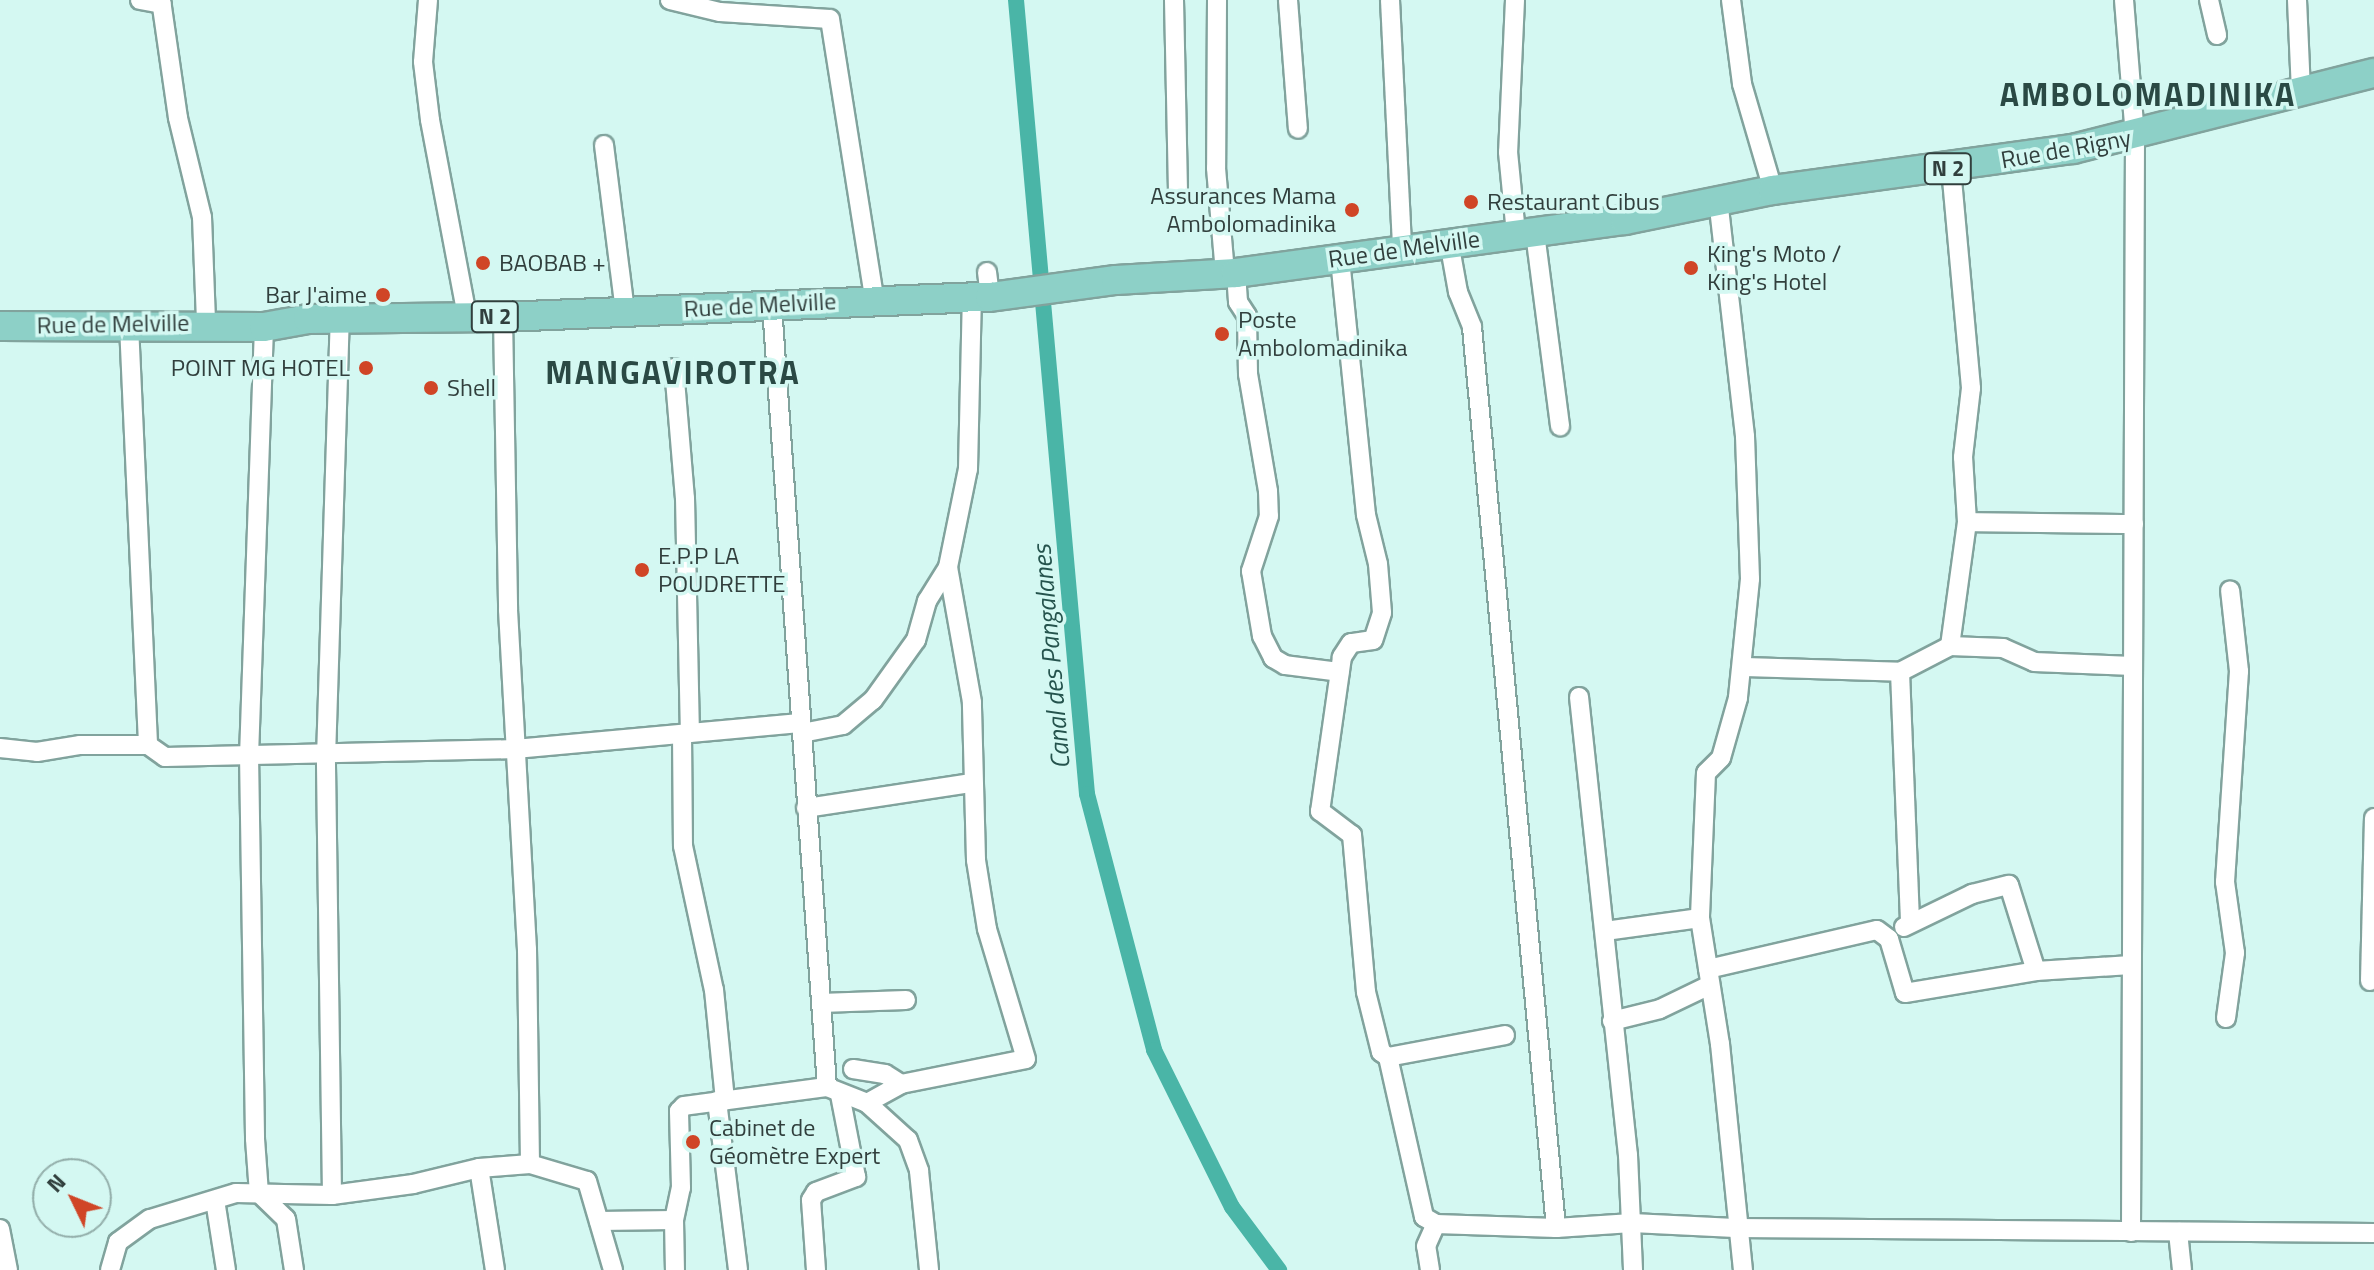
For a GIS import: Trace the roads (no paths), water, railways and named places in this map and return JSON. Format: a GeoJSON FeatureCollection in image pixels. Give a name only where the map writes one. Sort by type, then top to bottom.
{"type":"FeatureCollection","features":[{"type":"Feature","properties":{"kind":"main road","name":"Rue de Rigny"},"geometry":{"type":"LineString","coordinates":[[1525,233],[1682,210],[1718,199],[1773,190],[1951,168],[2135,137],[2374,73]]}},
{"type":"Feature","properties":{"kind":"main road","name":"Rue de Melville"},"geometry":{"type":"LineString","coordinates":[[0,326],[206,323],[264,327],[340,318],[503,317],[772,306],[983,288],[1230,274],[1525,233]]}},
{"type":"Feature","properties":{"kind":"street"},"geometry":{"type":"LineString","coordinates":[[140,0],[162,2],[178,118],[200,202],[206,323]]}},
{"type":"Feature","properties":{"kind":"street"},"geometry":{"type":"LineString","coordinates":[[428,0],[423,62],[430,120],[467,316]]}},
{"type":"Feature","properties":{"kind":"street"},"geometry":{"type":"LineString","coordinates":[[1174,0],[1178,193]]}},
{"type":"Feature","properties":{"kind":"street"},"geometry":{"type":"LineString","coordinates":[[1217,0],[1216,168],[1230,274],[1238,302],[1247,316],[1248,374],[1268,491],[1269,516],[1251,571],[1262,636],[1273,658],[1285,665],[1340,672]]}},
{"type":"Feature","properties":{"kind":"street"},"geometry":{"type":"LineString","coordinates":[[1288,0],[1298,129]]}},
{"type":"Feature","properties":{"kind":"street"},"geometry":{"type":"LineString","coordinates":[[1390,0],[1402,248]]}},
{"type":"Feature","properties":{"kind":"street"},"geometry":{"type":"LineString","coordinates":[[1515,0],[1508,152],[1560,426]]}},
{"type":"Feature","properties":{"kind":"street"},"geometry":{"type":"LineString","coordinates":[[1731,0],[1742,84],[1773,190]]}},
{"type":"Feature","properties":{"kind":"street"},"geometry":{"type":"LineString","coordinates":[[2124,0],[2135,137],[2131,1232]]}},
{"type":"Feature","properties":{"kind":"street"},"geometry":{"type":"LineString","coordinates":[[2209,0],[2217,35]]}},
{"type":"Feature","properties":{"kind":"street"},"geometry":{"type":"LineString","coordinates":[[2297,0],[2301,92]]}},
{"type":"Feature","properties":{"kind":"street"},"geometry":{"type":"LineString","coordinates":[[681,1],[751,15],[830,19],[874,298]]}},
{"type":"Feature","properties":{"kind":"street"},"geometry":{"type":"LineString","coordinates":[[604,145],[625,311]]}},
{"type":"Feature","properties":{"kind":"street"},"geometry":{"type":"LineString","coordinates":[[1950,646],[1967,522],[1963,457],[1971,388],[1964,353],[1951,168]]}},
{"type":"Feature","properties":{"kind":"street"},"geometry":{"type":"LineString","coordinates":[[1718,199],[1745,436],[1750,579],[1745,667],[1721,758],[1706,773],[1700,918],[1735,1228],[1743,1270]]}},
{"type":"Feature","properties":{"kind":"street"},"geometry":{"type":"LineString","coordinates":[[1449,242],[1458,292],[1472,327],[1556,1228]]}},
{"type":"Feature","properties":{"kind":"street"},"geometry":{"type":"LineString","coordinates":[[1340,259],[1366,515],[1378,564],[1382,613],[1373,640],[1358,640],[1344,649],[1320,811],[1352,835],[1366,992],[1381,1052],[1388,1057],[1424,1217],[1436,1224],[1556,1228],[1632,1223],[1735,1228],[2374,1233]]}},
{"type":"Feature","properties":{"kind":"street"},"geometry":{"type":"LineString","coordinates":[[0,748],[37,752],[80,745],[148,745],[165,757],[249,754],[326,758],[515,749],[686,734],[843,725],[873,700],[916,640],[927,601],[948,567],[968,469],[983,288]]}},
{"type":"Feature","properties":{"kind":"street"},"geometry":{"type":"LineString","coordinates":[[772,306],[821,1003],[834,1091],[856,1177],[816,1192],[811,1200],[816,1270]]}},
{"type":"Feature","properties":{"kind":"street"},"geometry":{"type":"LineString","coordinates":[[503,317],[515,749],[527,949],[530,1164]]}},
{"type":"Feature","properties":{"kind":"street"},"geometry":{"type":"LineString","coordinates":[[332,1195],[326,758],[340,318]]}},
{"type":"Feature","properties":{"kind":"street"},"geometry":{"type":"LineString","coordinates":[[129,325],[148,745]]}},
{"type":"Feature","properties":{"kind":"street"},"geometry":{"type":"LineString","coordinates":[[264,327],[249,754],[259,1193],[286,1219],[294,1270]]}},
{"type":"Feature","properties":{"kind":"street"},"geometry":{"type":"LineString","coordinates":[[674,368],[685,498],[683,846],[714,990],[721,1100],[738,1270]]}},
{"type":"Feature","properties":{"kind":"street"},"geometry":{"type":"LineString","coordinates":[[1967,522],[2134,524]]}},
{"type":"Feature","properties":{"kind":"street"},"geometry":{"type":"LineString","coordinates":[[867,1103],[901,1084],[1026,1059],[987,929],[971,783],[972,702],[948,567]]}},
{"type":"Feature","properties":{"kind":"street"},"geometry":{"type":"LineString","coordinates":[[2226,1018],[2235,953],[2225,882],[2239,671],[2230,590]]}},
{"type":"Feature","properties":{"kind":"street"},"geometry":{"type":"LineString","coordinates":[[1745,667],[1900,672],[1950,646],[2003,648],[2034,662],[2133,666]]}},
{"type":"Feature","properties":{"kind":"street"},"geometry":{"type":"LineString","coordinates":[[1900,672],[1910,922]]}},
{"type":"Feature","properties":{"kind":"street"},"geometry":{"type":"LineString","coordinates":[[1579,697],[1605,931],[1632,1223],[1633,1270]]}},
{"type":"Feature","properties":{"kind":"street"},"geometry":{"type":"LineString","coordinates":[[806,808],[923,786],[971,783]]}},
{"type":"Feature","properties":{"kind":"street"},"geometry":{"type":"LineString","coordinates":[[2370,981],[2374,818]]}},
{"type":"Feature","properties":{"kind":"street"},"geometry":{"type":"LineString","coordinates":[[1889,939],[1910,922],[1972,894],[2009,885],[2036,971]]}},
{"type":"Feature","properties":{"kind":"street"},"geometry":{"type":"LineString","coordinates":[[1605,931],[1700,918]]}},
{"type":"Feature","properties":{"kind":"street"},"geometry":{"type":"LineString","coordinates":[[1612,1021],[1660,1009],[1709,977],[1877,930],[1889,939],[1905,993],[2036,971],[2131,965]]}},
{"type":"Feature","properties":{"kind":"street"},"geometry":{"type":"LineString","coordinates":[[821,1003],[906,1000]]}},
{"type":"Feature","properties":{"kind":"street"},"geometry":{"type":"LineString","coordinates":[[1388,1057],[1505,1035]]}},
{"type":"Feature","properties":{"kind":"street"},"geometry":{"type":"LineString","coordinates":[[853,1069],[885,1074],[901,1084]]}},
{"type":"Feature","properties":{"kind":"street"},"geometry":{"type":"LineString","coordinates":[[675,1270],[674,1220],[681,1188],[679,1111],[721,1100],[834,1091],[867,1103],[908,1140],[915,1160],[929,1270]]}},
{"type":"Feature","properties":{"kind":"street"},"geometry":{"type":"LineString","coordinates":[[110,1270],[118,1242],[150,1219],[215,1200],[259,1193],[332,1195],[413,1184],[479,1168],[530,1164],[587,1181],[613,1270]]}},
{"type":"Feature","properties":{"kind":"street"},"geometry":{"type":"LineString","coordinates":[[479,1168],[495,1270]]}},
{"type":"Feature","properties":{"kind":"street"},"geometry":{"type":"LineString","coordinates":[[215,1200],[226,1270]]}},
{"type":"Feature","properties":{"kind":"street"},"geometry":{"type":"LineString","coordinates":[[599,1221],[674,1220]]}},
{"type":"Feature","properties":{"kind":"street"},"geometry":{"type":"LineString","coordinates":[[1430,1270],[1426,1246],[1436,1224]]}},
{"type":"Feature","properties":{"kind":"street"},"geometry":{"type":"LineString","coordinates":[[0,1229],[8,1270]]}},
{"type":"Feature","properties":{"kind":"street"},"geometry":{"type":"LineString","coordinates":[[2178,1232],[2182,1270]]}},
{"type":"Feature","properties":{"kind":"waterway","name":"Canal des Pangalanes"},"geometry":{"type":"LineString","coordinates":[[1016,0],[1087,794],[1154,1050],[1232,1207],[1279,1270]]}},
{"type":"Feature","properties":{"kind":"place","name":"Restaurant Cibus"},"geometry":{"type":"Point","coordinates":[1471,202]}},
{"type":"Feature","properties":{"kind":"place","name":"Assurances Mama Ambolomadinika"},"geometry":{"type":"Point","coordinates":[1352,210]}},
{"type":"Feature","properties":{"kind":"place","name":"BAOBAB +"},"geometry":{"type":"Point","coordinates":[483,263]}},
{"type":"Feature","properties":{"kind":"place","name":"King's Moto / King's Hotel"},"geometry":{"type":"Point","coordinates":[1691,268]}},
{"type":"Feature","properties":{"kind":"place","name":"Bar J'aime"},"geometry":{"type":"Point","coordinates":[383,295]}},
{"type":"Feature","properties":{"kind":"place","name":"Poste Ambolomadinika"},"geometry":{"type":"Point","coordinates":[1222,334]}},
{"type":"Feature","properties":{"kind":"place","name":"POINT MG HOTEL"},"geometry":{"type":"Point","coordinates":[366,368]}},
{"type":"Feature","properties":{"kind":"place","name":"Shell"},"geometry":{"type":"Point","coordinates":[431,388]}},
{"type":"Feature","properties":{"kind":"place","name":"E.P.P LA POUDRETTE"},"geometry":{"type":"Point","coordinates":[642,570]}},
{"type":"Feature","properties":{"kind":"place","name":"Cabinet de Géomètre Expert"},"geometry":{"type":"Point","coordinates":[693,1142]}},
{"type":"Feature","properties":{"kind":"district","name":"AMBOLOMADINIKA"},"geometry":{"type":"Point","coordinates":[2148,94]}},
{"type":"Feature","properties":{"kind":"district","name":"MANGAVIROTRA"},"geometry":{"type":"Point","coordinates":[673,372]}}]}
